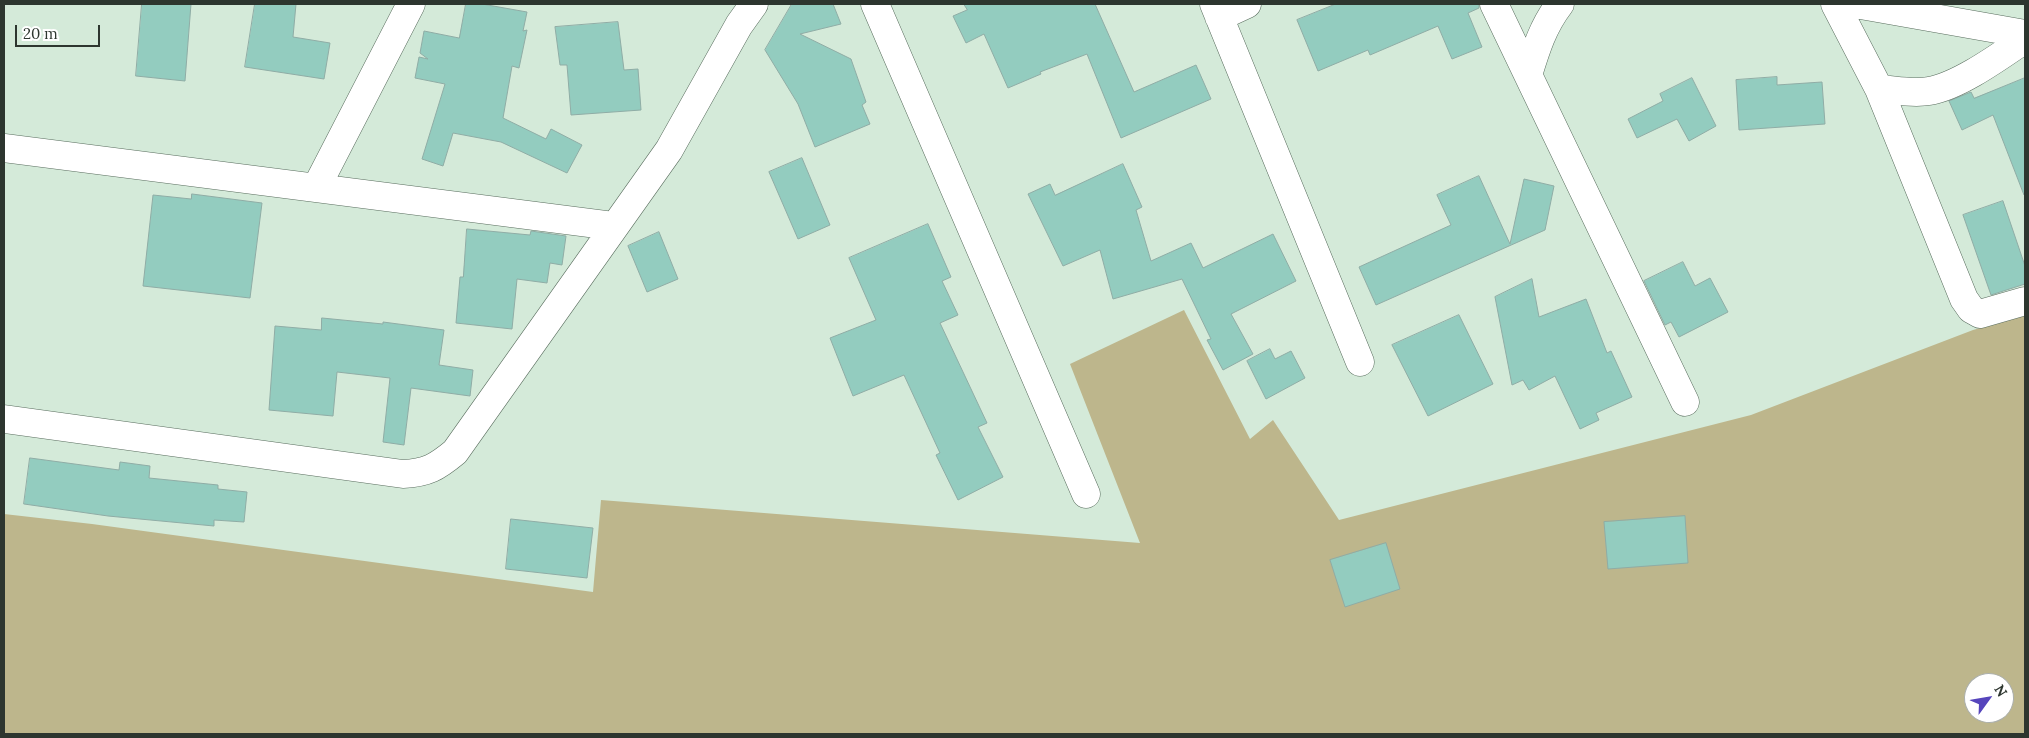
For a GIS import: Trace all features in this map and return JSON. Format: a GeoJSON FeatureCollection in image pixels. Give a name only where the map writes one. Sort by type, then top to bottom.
{"type":"FeatureCollection","features":[{"type":"Feature","properties":{"kind":"street"},"geometry":{"type":"LineString","coordinates":[[316,188],[412,4]]}},
{"type":"Feature","properties":{"kind":"street"},"geometry":{"type":"LineString","coordinates":[[4,419],[403,474],[421,473],[439,465],[455,452],[613,226],[669,150],[739,25],[754,4]]}},
{"type":"Feature","properties":{"kind":"street"},"geometry":{"type":"LineString","coordinates":[[876,4],[1086,494]]}},
{"type":"Feature","properties":{"kind":"street"},"geometry":{"type":"LineString","coordinates":[[1247,4],[1216,10],[1360,362]]}},
{"type":"Feature","properties":{"kind":"street"},"geometry":{"type":"LineString","coordinates":[[1494,4],[1686,402]]}},
{"type":"Feature","properties":{"kind":"street"},"geometry":{"type":"LineString","coordinates":[[1528,75],[1539,40],[1549,18],[1560,4]]}},
{"type":"Feature","properties":{"kind":"street"},"geometry":{"type":"LineString","coordinates":[[1834,4],[1879,89],[1964,299],[1971,309],[1980,314],[2025,301]]}},
{"type":"Feature","properties":{"kind":"street"},"geometry":{"type":"LineString","coordinates":[[1855,4],[2025,34]]}},
{"type":"Feature","properties":{"kind":"street"},"geometry":{"type":"LineString","coordinates":[[1879,89],[1908,92],[1930,91],[1955,81],[1987,64],[2025,39]]}},
{"type":"Feature","properties":{"kind":"street"},"geometry":{"type":"LineString","coordinates":[[4,148],[613,226]]}},
{"type":"Feature","properties":{"kind":"shaded area"},"geometry":{"type":"Polygon","coordinates":[[[1184,310],[1250,439],[1273,420],[1339,520],[1751,415],[1973,330],[2025,315],[2025,734],[4,734],[4,514],[92,524],[593,592],[601,500],[1140,543],[1070,364],[1184,310]]]}},
{"type":"Feature","properties":{"kind":"building"},"geometry":{"type":"Polygon","coordinates":[[[142,4],[191,4],[185,81],[136,76],[142,4]]]}},
{"type":"Feature","properties":{"kind":"building"},"geometry":{"type":"Polygon","coordinates":[[[255,4],[296,4],[293,37],[330,43],[324,79],[245,67],[255,4]]]}},
{"type":"Feature","properties":{"kind":"building"},"geometry":{"type":"Polygon","coordinates":[[[466,4],[482,4],[527,12],[523,31],[527,30],[519,68],[512,66],[503,118],[546,139],[551,129],[582,145],[567,173],[501,142],[453,133],[443,166],[422,159],[445,84],[415,78],[419,57],[428,59],[420,53],[424,31],[459,38],[466,4]]]}},
{"type":"Feature","properties":{"kind":"building"},"geometry":{"type":"Polygon","coordinates":[[[792,4],[833,4],[841,24],[800,34],[851,59],[866,102],[862,105],[870,124],[815,147],[798,104],[765,50],[792,4]]]}},
{"type":"Feature","properties":{"kind":"building"},"geometry":{"type":"Polygon","coordinates":[[[964,4],[1095,4],[1134,92],[1196,65],[1211,99],[1121,138],[1087,54],[1040,72],[1041,74],[1008,88],[984,34],[966,43],[953,16],[967,10],[964,4]]]}},
{"type":"Feature","properties":{"kind":"building"},"geometry":{"type":"Polygon","coordinates":[[[1336,4],[1479,4],[1479,8],[1468,13],[1482,47],[1452,59],[1438,26],[1370,55],[1368,50],[1318,71],[1297,20],[1336,4]]]}},
{"type":"Feature","properties":{"kind":"building"},"geometry":{"type":"Polygon","coordinates":[[[618,22],[624,70],[638,69],[641,110],[571,115],[567,65],[560,65],[555,27],[618,22]]]}},
{"type":"Feature","properties":{"kind":"building"},"geometry":{"type":"Polygon","coordinates":[[[1777,77],[1777,85],[1822,82],[1825,124],[1739,130],[1736,80],[1777,77]]]}},
{"type":"Feature","properties":{"kind":"building"},"geometry":{"type":"Polygon","coordinates":[[[1692,78],[1716,126],[1689,141],[1677,119],[1637,138],[1628,119],[1663,101],[1660,94],[1692,78]]]}},
{"type":"Feature","properties":{"kind":"building"},"geometry":{"type":"Polygon","coordinates":[[[2025,78],[2024,195],[1993,115],[1962,130],[1949,101],[1971,92],[1974,98],[2025,78]]]}},
{"type":"Feature","properties":{"kind":"building"},"geometry":{"type":"Polygon","coordinates":[[[802,158],[830,225],[798,239],[769,172],[802,158]]]}},
{"type":"Feature","properties":{"kind":"building"},"geometry":{"type":"Polygon","coordinates":[[[1123,164],[1142,207],[1136,210],[1151,261],[1191,243],[1203,268],[1273,234],[1296,281],[1231,314],[1253,354],[1223,370],[1207,340],[1211,339],[1182,279],[1113,299],[1100,250],[1063,266],[1028,194],[1050,184],[1055,195],[1123,164]]]}},
{"type":"Feature","properties":{"kind":"building"},"geometry":{"type":"Polygon","coordinates":[[[1479,176],[1510,244],[1524,179],[1554,186],[1545,230],[1376,305],[1359,267],[1451,225],[1437,195],[1479,176]]]}},
{"type":"Feature","properties":{"kind":"building"},"geometry":{"type":"Polygon","coordinates":[[[192,194],[262,203],[250,298],[143,286],[153,195],[191,199],[192,194]]]}},
{"type":"Feature","properties":{"kind":"building"},"geometry":{"type":"Polygon","coordinates":[[[2003,201],[2025,266],[2025,284],[1991,295],[1963,215],[2003,201]]]}},
{"type":"Feature","properties":{"kind":"building"},"geometry":{"type":"Polygon","coordinates":[[[928,224],[951,277],[942,281],[958,315],[940,323],[987,423],[978,427],[1003,477],[958,500],[936,455],[940,453],[904,375],[853,396],[830,338],[876,320],[849,258],[928,224]]]}},
{"type":"Feature","properties":{"kind":"building"},"geometry":{"type":"Polygon","coordinates":[[[467,229],[530,235],[531,231],[566,236],[562,265],[550,263],[547,283],[517,279],[512,329],[456,323],[460,277],[463,277],[467,229]]]}},
{"type":"Feature","properties":{"kind":"building"},"geometry":{"type":"Polygon","coordinates":[[[659,232],[678,279],[647,292],[628,246],[659,232]]]}},
{"type":"Feature","properties":{"kind":"building"},"geometry":{"type":"Polygon","coordinates":[[[1683,262],[1695,286],[1710,278],[1728,312],[1679,337],[1671,322],[1665,325],[1644,281],[1683,262]]]}},
{"type":"Feature","properties":{"kind":"building"},"geometry":{"type":"Polygon","coordinates":[[[1532,279],[1539,317],[1586,299],[1607,353],[1611,351],[1632,397],[1596,413],[1599,420],[1580,429],[1555,376],[1529,390],[1523,380],[1512,385],[1495,297],[1532,279]]]}},
{"type":"Feature","properties":{"kind":"building"},"geometry":{"type":"Polygon","coordinates":[[[1459,315],[1493,384],[1428,416],[1392,345],[1459,315]]]}},
{"type":"Feature","properties":{"kind":"building"},"geometry":{"type":"Polygon","coordinates":[[[322,318],[383,324],[383,322],[444,330],[439,365],[473,370],[470,396],[411,388],[404,445],[383,442],[390,378],[337,372],[333,416],[269,410],[275,326],[321,330],[322,318]]]}},
{"type":"Feature","properties":{"kind":"building"},"geometry":{"type":"Polygon","coordinates":[[[1270,349],[1275,359],[1291,351],[1305,378],[1266,399],[1247,361],[1270,349]]]}},
{"type":"Feature","properties":{"kind":"building"},"geometry":{"type":"Polygon","coordinates":[[[30,458],[119,470],[120,462],[150,466],[149,478],[218,485],[218,489],[247,492],[244,522],[214,520],[214,526],[108,516],[24,504],[30,458]]]}},
{"type":"Feature","properties":{"kind":"building"},"geometry":{"type":"Polygon","coordinates":[[[1685,516],[1688,563],[1608,569],[1604,522],[1685,516]]]}},
{"type":"Feature","properties":{"kind":"building"},"geometry":{"type":"Polygon","coordinates":[[[511,519],[593,528],[587,578],[506,569],[511,519]]]}},
{"type":"Feature","properties":{"kind":"building"},"geometry":{"type":"Polygon","coordinates":[[[1386,543],[1400,589],[1345,607],[1330,560],[1386,543]]]}}]}
